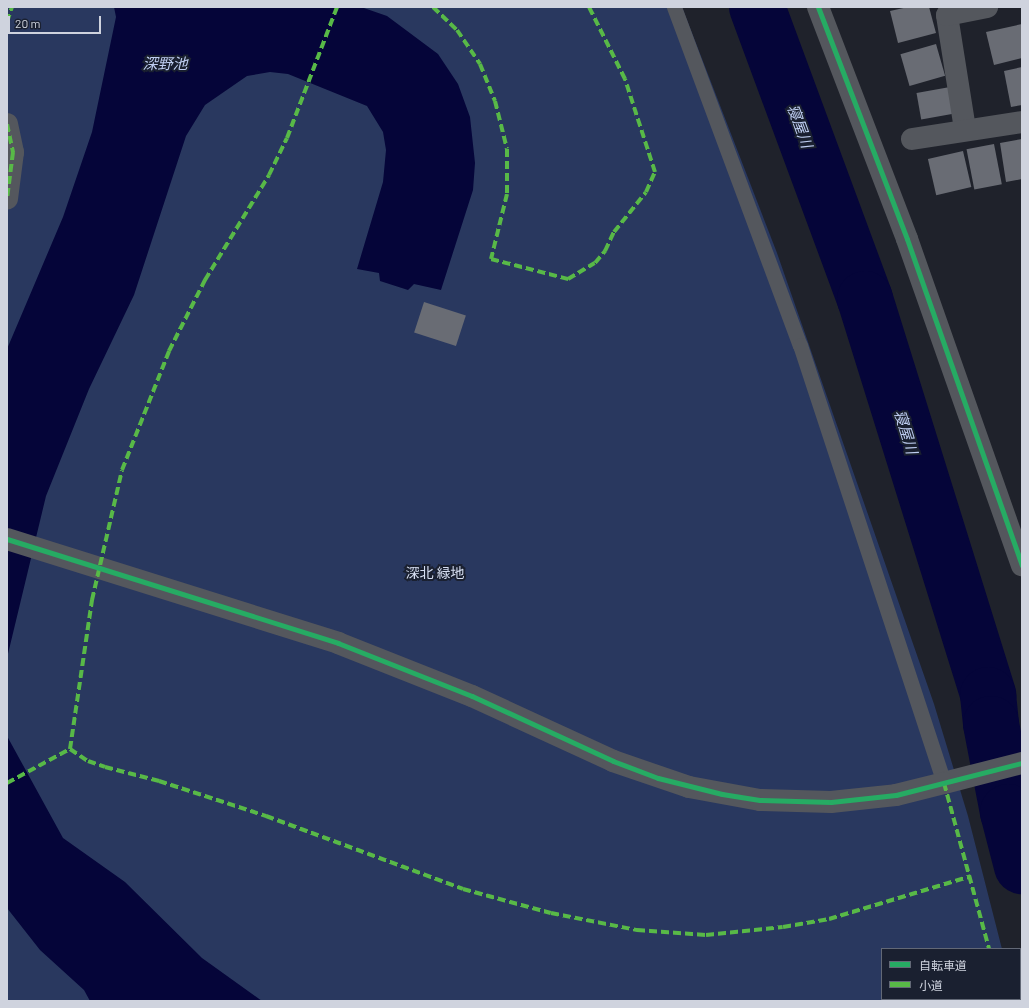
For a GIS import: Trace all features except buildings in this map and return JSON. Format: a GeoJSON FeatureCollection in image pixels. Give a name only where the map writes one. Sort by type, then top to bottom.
{"type":"FeatureCollection","features":[{"type":"Feature","properties":{"kind":"street"},"geometry":{"type":"LineString","coordinates":[[818,7],[907,239],[1022,565]]}},
{"type":"Feature","properties":{"kind":"street"},"geometry":{"type":"LineString","coordinates":[[966,129],[946,15],[987,7]]}},
{"type":"Feature","properties":{"kind":"street"},"geometry":{"type":"LineString","coordinates":[[912,139],[966,129],[1022,122]]}},
{"type":"Feature","properties":{"kind":"street"},"geometry":{"type":"LineString","coordinates":[[7,124],[13,152],[7,199]]}},
{"type":"Feature","properties":{"kind":"street"},"geometry":{"type":"LineString","coordinates":[[7,539],[270,620],[409,669],[613,761],[689,787],[760,800],[831,802],[896,795],[1022,764]]}},
{"type":"Feature","properties":{"kind":"lane"},"geometry":{"type":"LineString","coordinates":[[674,7],[800,345],[944,783]]}},
{"type":"Feature","properties":{"kind":"green space","name":"深北 緑地"},"geometry":{"type":"Polygon","coordinates":[[[7,7],[682,7],[777,253],[934,704],[968,816],[1002,948],[881,948],[881,1000],[1013,1001],[7,1001],[7,7]]]}},
{"type":"Feature","properties":{"kind":"water","name":"深野池"},"geometry":{"type":"Polygon","coordinates":[[[114,7],[361,7],[387,16],[438,54],[458,84],[470,117],[475,163],[473,190],[441,290],[414,284],[408,290],[380,281],[379,273],[357,269],[383,182],[386,150],[383,132],[367,106],[288,74],[270,72],[247,76],[205,105],[186,136],[134,295],[89,389],[46,496],[7,658],[7,349],[63,217],[92,132],[116,17],[114,7]]]}},
{"type":"Feature","properties":{"kind":"water"},"geometry":{"type":"Polygon","coordinates":[[[7,736],[63,838],[125,882],[202,958],[262,1001],[90,1001],[84,990],[40,950],[7,908],[7,736]]]}},
{"type":"Feature","properties":{"kind":"waterway","name":"寝屋川"},"geometry":{"type":"LineString","coordinates":[[757,7],[865,299],[988,695],[991,724],[1008,812],[1022,866]]}},
{"type":"Feature","properties":{"kind":"marked path"},"geometry":{"type":"LineString","coordinates":[[7,22],[12,7]]}},
{"type":"Feature","properties":{"kind":"marked path"},"geometry":{"type":"LineString","coordinates":[[70,749],[92,600],[122,470],[169,351],[205,280],[269,175],[287,138],[337,7]]}},
{"type":"Feature","properties":{"kind":"marked path"},"geometry":{"type":"LineString","coordinates":[[433,7],[457,30],[480,64],[495,101],[507,149],[507,194],[491,259],[568,279],[595,263],[605,251],[614,232],[646,192],[655,172],[625,79],[589,7]]}},
{"type":"Feature","properties":{"kind":"marked path"},"geometry":{"type":"LineString","coordinates":[[7,124],[13,152],[7,199]]}},
{"type":"Feature","properties":{"kind":"marked path"},"geometry":{"type":"LineString","coordinates":[[70,749],[88,761],[159,781],[266,816],[463,889],[551,913],[637,930],[706,935],[783,927],[829,919],[971,876]]}},
{"type":"Feature","properties":{"kind":"marked path"},"geometry":{"type":"LineString","coordinates":[[7,783],[70,749]]}},
{"type":"Feature","properties":{"kind":"marked path"},"geometry":{"type":"LineString","coordinates":[[944,783],[989,948]]}},
{"type":"Feature","properties":{"kind":"cycle path"},"geometry":{"type":"LineString","coordinates":[[818,7],[907,239],[1022,565]]}},
{"type":"Feature","properties":{"kind":"cycle path"},"geometry":{"type":"LineString","coordinates":[[7,539],[338,643],[472,696],[613,761],[658,778],[722,794],[760,800],[831,802],[896,795],[1022,763]]}}]}
